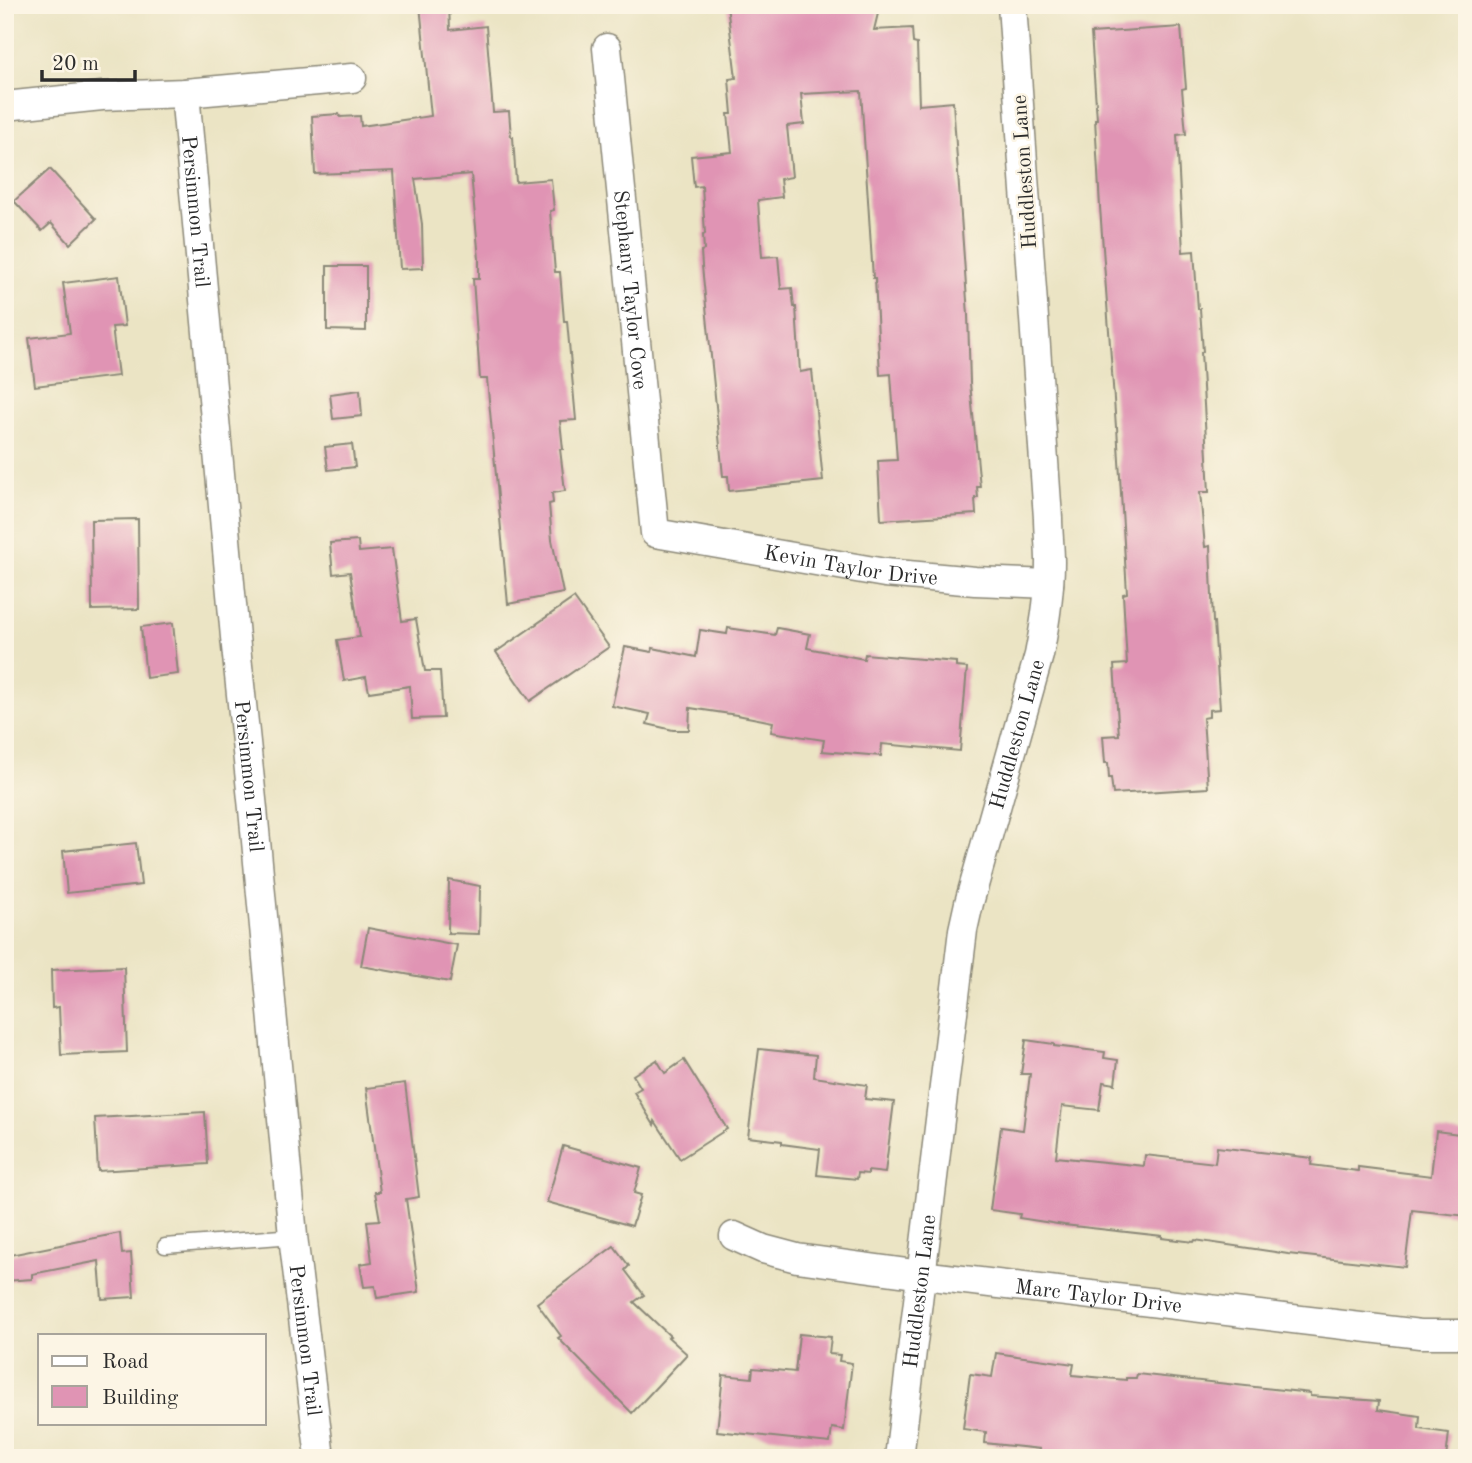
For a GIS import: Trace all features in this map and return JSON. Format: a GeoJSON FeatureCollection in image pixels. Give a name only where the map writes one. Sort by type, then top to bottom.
{"type":"FeatureCollection","features":[{"type":"Feature","properties":{"kind":"street","name":"Huddleston Lane"},"geometry":{"type":"LineString","coordinates":[[899,1458],[963,930],[1039,655],[1046,622],[1049,584],[1049,539],[1012,5]]}},
{"type":"Feature","properties":{"kind":"street","name":"Stephany Taylor Cove"},"geometry":{"type":"LineString","coordinates":[[607,48],[655,533]]}},
{"type":"Feature","properties":{"kind":"street"},"geometry":{"type":"LineString","coordinates":[[5,106],[102,96],[185,93],[352,78]]}},
{"type":"Feature","properties":{"kind":"street","name":"Persimmon Trail"},"geometry":{"type":"LineString","coordinates":[[185,93],[293,1236],[320,1458]]}},
{"type":"Feature","properties":{"kind":"street","name":"Kevin Taylor Drive"},"geometry":{"type":"LineString","coordinates":[[655,533],[885,573],[1049,584]]}},
{"type":"Feature","properties":{"kind":"street","name":"Marc Taylor Drive"},"geometry":{"type":"LineString","coordinates":[[734,1236],[764,1249],[797,1258],[922,1275],[1420,1334],[1467,1334]]}},
{"type":"Feature","properties":{"kind":"lane"},"geometry":{"type":"LineString","coordinates":[[165,1246],[293,1236]]}},
{"type":"Feature","properties":{"kind":"building"},"geometry":{"type":"Polygon","coordinates":[[[420,5],[449,5],[450,30],[486,26],[493,112],[509,111],[516,182],[551,179],[554,210],[550,211],[555,272],[560,272],[564,321],[567,321],[576,420],[560,421],[565,491],[552,493],[553,503],[549,504],[552,540],[563,593],[508,604],[487,379],[480,379],[473,279],[479,279],[479,259],[471,174],[415,179],[422,224],[423,268],[400,269],[394,171],[315,174],[312,116],[360,116],[361,126],[431,116],[420,5]]]}},
{"type":"Feature","properties":{"kind":"building"},"geometry":{"type":"Polygon","coordinates":[[[727,5],[880,5],[874,30],[912,28],[913,43],[917,44],[919,105],[953,102],[968,315],[970,383],[980,487],[977,487],[978,498],[975,498],[976,514],[881,520],[878,461],[897,460],[891,374],[880,375],[861,91],[801,94],[804,124],[787,126],[792,177],[780,179],[782,197],[758,200],[762,257],[778,256],[781,289],[792,288],[796,307],[800,372],[812,370],[823,481],[729,491],[728,476],[723,476],[702,266],[701,251],[704,250],[705,234],[702,186],[694,187],[691,156],[732,152],[728,114],[732,114],[729,79],[736,78],[727,5]]]}},
{"type":"Feature","properties":{"kind":"building"},"geometry":{"type":"Polygon","coordinates":[[[1181,27],[1186,88],[1182,89],[1186,134],[1177,135],[1183,252],[1194,251],[1200,309],[1209,492],[1200,492],[1205,547],[1210,546],[1220,709],[1209,710],[1209,717],[1203,718],[1208,788],[1113,794],[1108,763],[1105,763],[1103,736],[1119,735],[1114,665],[1127,664],[1123,594],[1127,593],[1100,207],[1091,33],[1181,27]]]}},
{"type":"Feature","properties":{"kind":"building"},"geometry":{"type":"Polygon","coordinates":[[[50,169],[96,219],[70,244],[51,223],[42,231],[14,201],[50,169]]]}},
{"type":"Feature","properties":{"kind":"building"},"geometry":{"type":"Polygon","coordinates":[[[327,266],[366,266],[366,331],[327,330],[327,266]]]}},
{"type":"Feature","properties":{"kind":"building"},"geometry":{"type":"Polygon","coordinates":[[[119,276],[125,326],[112,327],[118,376],[35,386],[29,338],[70,333],[63,283],[119,276]]]}},
{"type":"Feature","properties":{"kind":"building"},"geometry":{"type":"Polygon","coordinates":[[[360,390],[362,416],[333,419],[330,394],[360,390]]]}},
{"type":"Feature","properties":{"kind":"building"},"geometry":{"type":"Polygon","coordinates":[[[352,444],[355,467],[328,470],[325,447],[352,444]]]}},
{"type":"Feature","properties":{"kind":"building"},"geometry":{"type":"Polygon","coordinates":[[[138,519],[139,609],[92,610],[91,520],[138,519]]]}},
{"type":"Feature","properties":{"kind":"building"},"geometry":{"type":"Polygon","coordinates":[[[358,541],[359,552],[392,549],[402,621],[416,619],[425,671],[440,671],[443,718],[412,719],[410,686],[369,692],[366,677],[344,681],[337,640],[360,637],[350,572],[333,574],[330,543],[358,541]]]}},
{"type":"Feature","properties":{"kind":"building"},"geometry":{"type":"Polygon","coordinates":[[[574,598],[609,647],[530,701],[496,652],[574,598]]]}},
{"type":"Feature","properties":{"kind":"building"},"geometry":{"type":"Polygon","coordinates":[[[173,623],[178,674],[146,678],[141,627],[173,623]]]}},
{"type":"Feature","properties":{"kind":"building"},"geometry":{"type":"Polygon","coordinates":[[[728,628],[775,635],[777,628],[810,634],[807,648],[864,659],[865,654],[956,662],[956,667],[967,668],[960,751],[882,744],[881,756],[822,751],[824,740],[771,732],[773,722],[690,708],[689,730],[673,730],[647,724],[650,714],[612,706],[625,647],[652,652],[653,648],[696,657],[700,630],[727,634],[728,628]]]}},
{"type":"Feature","properties":{"kind":"building"},"geometry":{"type":"Polygon","coordinates":[[[136,843],[141,885],[67,893],[63,851],[136,843]]]}},
{"type":"Feature","properties":{"kind":"building"},"geometry":{"type":"Polygon","coordinates":[[[449,880],[480,886],[479,934],[448,933],[449,880]]]}},
{"type":"Feature","properties":{"kind":"building"},"geometry":{"type":"Polygon","coordinates":[[[368,928],[457,945],[450,982],[361,966],[368,928]]]}},
{"type":"Feature","properties":{"kind":"building"},"geometry":{"type":"Polygon","coordinates":[[[124,967],[127,1052],[61,1055],[59,1007],[52,1008],[51,970],[124,967]]]}},
{"type":"Feature","properties":{"kind":"building"},"geometry":{"type":"Polygon","coordinates":[[[1026,1040],[1105,1052],[1104,1058],[1118,1060],[1115,1084],[1103,1082],[1099,1110],[1062,1106],[1056,1157],[1144,1166],[1145,1155],[1215,1163],[1217,1147],[1312,1158],[1311,1165],[1358,1171],[1358,1167],[1431,1176],[1436,1131],[1467,1135],[1467,1216],[1412,1210],[1405,1267],[1064,1225],[990,1210],[1001,1127],[1023,1130],[1030,1074],[1021,1074],[1026,1040]]]}},
{"type":"Feature","properties":{"kind":"building"},"geometry":{"type":"Polygon","coordinates":[[[759,1049],[816,1055],[814,1077],[867,1085],[865,1099],[894,1102],[885,1173],[858,1173],[857,1179],[817,1175],[820,1149],[748,1137],[759,1049]]]}},
{"type":"Feature","properties":{"kind":"building"},"geometry":{"type":"Polygon","coordinates":[[[657,1060],[665,1073],[684,1060],[727,1129],[680,1159],[655,1121],[654,1125],[634,1092],[641,1088],[633,1075],[657,1060]]]}},
{"type":"Feature","properties":{"kind":"building"},"geometry":{"type":"Polygon","coordinates":[[[405,1083],[419,1197],[406,1199],[419,1292],[377,1298],[375,1286],[364,1287],[360,1264],[372,1262],[367,1221],[380,1220],[375,1192],[380,1192],[366,1088],[405,1083]]]}},
{"type":"Feature","properties":{"kind":"building"},"geometry":{"type":"Polygon","coordinates":[[[205,1112],[208,1164],[98,1171],[95,1118],[205,1112]]]}},
{"type":"Feature","properties":{"kind":"building"},"geometry":{"type":"Polygon","coordinates":[[[563,1146],[641,1168],[634,1193],[641,1195],[632,1226],[547,1202],[563,1146]]]}},
{"type":"Feature","properties":{"kind":"building"},"geometry":{"type":"Polygon","coordinates":[[[120,1233],[122,1254],[131,1253],[134,1297],[102,1299],[99,1261],[32,1274],[32,1279],[5,1281],[5,1256],[120,1233]]]}},
{"type":"Feature","properties":{"kind":"building"},"geometry":{"type":"Polygon","coordinates":[[[614,1246],[629,1266],[625,1270],[644,1295],[634,1302],[687,1354],[632,1413],[558,1338],[561,1336],[537,1303],[614,1246]]]}},
{"type":"Feature","properties":{"kind":"building"},"geometry":{"type":"Polygon","coordinates":[[[799,1334],[831,1337],[829,1354],[840,1355],[839,1361],[852,1363],[844,1430],[832,1428],[830,1443],[717,1431],[723,1375],[752,1378],[753,1368],[795,1372],[799,1334]]]}},
{"type":"Feature","properties":{"kind":"building"},"geometry":{"type":"Polygon","coordinates":[[[996,1353],[1074,1364],[1072,1375],[1126,1380],[1136,1378],[1137,1374],[1310,1393],[1310,1396],[1379,1401],[1378,1410],[1420,1416],[1419,1429],[1449,1433],[1446,1458],[1073,1458],[1039,1454],[1040,1449],[985,1443],[986,1432],[963,1429],[970,1374],[992,1377],[996,1353]]]}}]}
